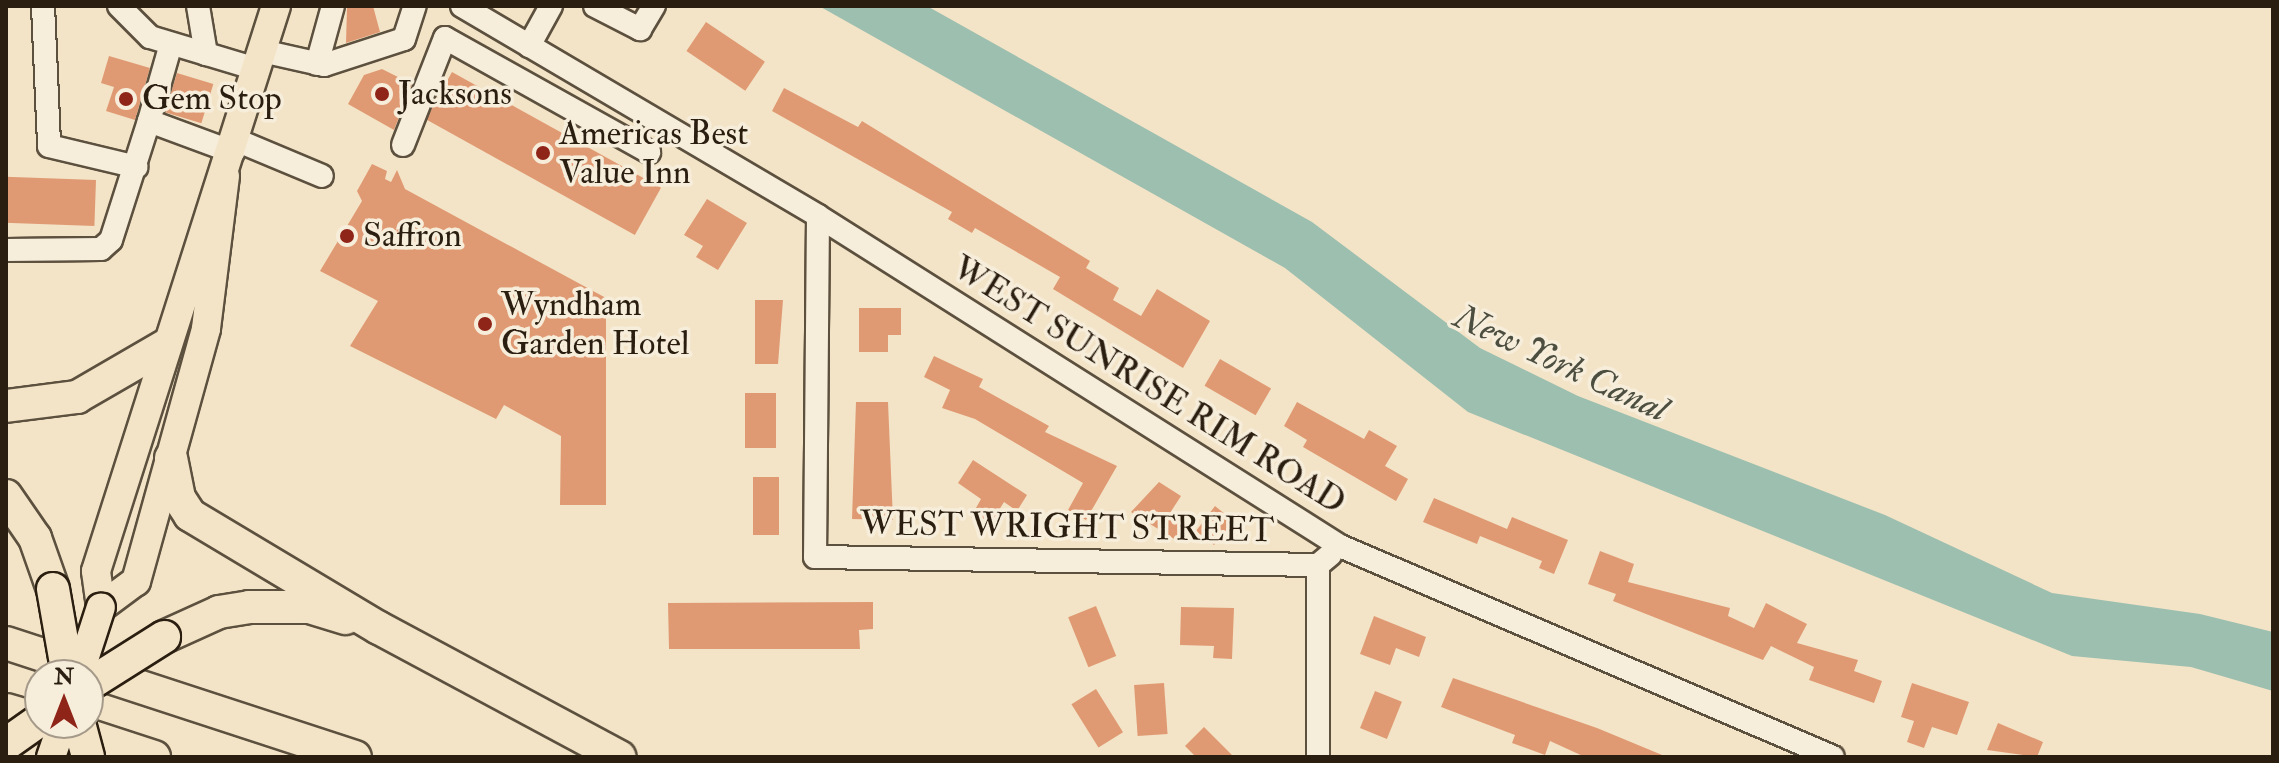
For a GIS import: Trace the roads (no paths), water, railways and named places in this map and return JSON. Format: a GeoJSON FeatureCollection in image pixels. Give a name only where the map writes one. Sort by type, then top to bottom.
{"type":"FeatureCollection","features":[{"type":"Feature","properties":{"kind":"highway"},"geometry":{"type":"LineString","coordinates":[[6,406],[77,397],[165,346]]}},
{"type":"Feature","properties":{"kind":"highway"},"geometry":{"type":"LineString","coordinates":[[171,458],[179,498],[190,515],[379,628],[620,757]]}},
{"type":"Feature","properties":{"kind":"highway"},"geometry":{"type":"LineString","coordinates":[[6,496],[35,538],[53,589],[65,659]]}},
{"type":"Feature","properties":{"kind":"highway"},"geometry":{"type":"LineString","coordinates":[[104,675],[164,637],[219,612],[280,605],[379,628]]}},
{"type":"Feature","properties":{"kind":"highway"},"geometry":{"type":"LineString","coordinates":[[6,643],[355,757]]}},
{"type":"Feature","properties":{"kind":"highway"},"geometry":{"type":"LineString","coordinates":[[6,744],[24,731]]}},
{"type":"Feature","properties":{"kind":"highway"},"geometry":{"type":"LineString","coordinates":[[98,739],[148,755]]}},
{"type":"Feature","properties":{"kind":"main road"},"geometry":{"type":"LineString","coordinates":[[84,659],[101,607],[96,571],[165,346],[231,156],[276,6]]}},
{"type":"Feature","properties":{"kind":"main road"},"geometry":{"type":"LineString","coordinates":[[101,607],[136,581],[206,329],[231,156]]}},
{"type":"Feature","properties":{"kind":"street"},"geometry":{"type":"LineString","coordinates":[[43,6],[49,146],[137,167]]}},
{"type":"Feature","properties":{"kind":"street"},"geometry":{"type":"LineString","coordinates":[[119,6],[129,22],[171,44],[206,54],[317,64],[404,39],[408,13],[445,38],[649,152]]}},
{"type":"Feature","properties":{"kind":"street"},"geometry":{"type":"LineString","coordinates":[[198,6],[206,54]]}},
{"type":"Feature","properties":{"kind":"street"},"geometry":{"type":"LineString","coordinates":[[317,64],[333,6]]}},
{"type":"Feature","properties":{"kind":"street","name":"WEST SUNRISE RIM ROAD"},"geometry":{"type":"LineString","coordinates":[[462,6],[818,216],[1340,546],[1833,757]]}},
{"type":"Feature","properties":{"kind":"street"},"geometry":{"type":"LineString","coordinates":[[529,46],[551,6]]}},
{"type":"Feature","properties":{"kind":"street"},"geometry":{"type":"LineString","coordinates":[[595,6],[640,29],[654,6]]}},
{"type":"Feature","properties":{"kind":"street"},"geometry":{"type":"LineString","coordinates":[[403,145],[445,38]]}},
{"type":"Feature","properties":{"kind":"street"},"geometry":{"type":"LineString","coordinates":[[6,250],[101,249],[111,240],[137,167],[171,44]]}},
{"type":"Feature","properties":{"kind":"street"},"geometry":{"type":"LineString","coordinates":[[571,108],[585,79]]}},
{"type":"Feature","properties":{"kind":"street"},"geometry":{"type":"LineString","coordinates":[[149,121],[231,156],[322,176]]}},
{"type":"Feature","properties":{"kind":"street","name":"WEST WRIGHT STREET"},"geometry":{"type":"LineString","coordinates":[[818,216],[815,557],[1318,565]]}},
{"type":"Feature","properties":{"kind":"street"},"geometry":{"type":"LineString","coordinates":[[1318,757],[1318,565],[1340,546]]}},
{"type":"Feature","properties":{"kind":"place","name":"Jacksons"},"geometry":{"type":"Point","coordinates":[382,94]}},
{"type":"Feature","properties":{"kind":"place","name":"Gem Stop"},"geometry":{"type":"Point","coordinates":[126,99]}},
{"type":"Feature","properties":{"kind":"place","name":"Americas Best Value Inn"},"geometry":{"type":"Point","coordinates":[543,153]}},
{"type":"Feature","properties":{"kind":"place","name":"Saffron"},"geometry":{"type":"Point","coordinates":[347,236]}},
{"type":"Feature","properties":{"kind":"place","name":"Wyndham Garden Hotel"},"geometry":{"type":"Point","coordinates":[485,324]}},
{"type":"Feature","properties":{"kind":"water label","name":"New York Canal"},"geometry":{"type":"Point","coordinates":[1561,363]}}]}
